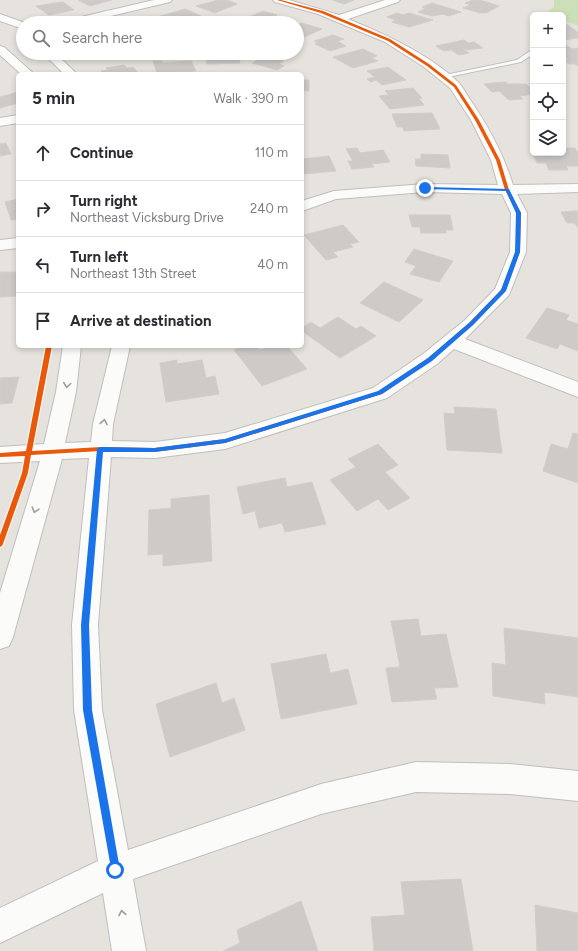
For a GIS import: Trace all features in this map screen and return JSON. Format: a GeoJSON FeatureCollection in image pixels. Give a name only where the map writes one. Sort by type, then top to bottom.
{"type":"FeatureCollection","features":[{"type":"Feature","properties":{"kind":"street"},"geometry":{"type":"LineString","coordinates":[[98,16],[167,0]]}},
{"type":"Feature","properties":{"kind":"street"},"geometry":{"type":"LineString","coordinates":[[0,455],[100,449],[154,450],[233,439],[380,392],[430,360],[452,341],[503,291],[518,252],[519,213],[507,190],[498,160],[477,120],[455,86],[443,76],[389,40],[322,12],[278,0]]}},
{"type":"Feature","properties":{"kind":"street"},"geometry":{"type":"LineString","coordinates":[[339,19],[395,0]]}},
{"type":"Feature","properties":{"kind":"street"},"geometry":{"type":"LineString","coordinates":[[0,17],[16,23]]}},
{"type":"Feature","properties":{"kind":"street"},"geometry":{"type":"LineString","coordinates":[[0,49],[26,72]]}},
{"type":"Feature","properties":{"kind":"street"},"geometry":{"type":"LineString","coordinates":[[56,60],[69,72]]}},
{"type":"Feature","properties":{"kind":"street"},"geometry":{"type":"LineString","coordinates":[[0,122],[16,119]]}},
{"type":"Feature","properties":{"kind":"street"},"geometry":{"type":"LineString","coordinates":[[304,205],[334,195],[425,188],[507,190],[578,188]]}},
{"type":"Feature","properties":{"kind":"street"},"geometry":{"type":"LineString","coordinates":[[0,245],[16,242]]}},
{"type":"Feature","properties":{"kind":"street"},"geometry":{"type":"LineString","coordinates":[[452,341],[578,390]]}},
{"type":"Feature","properties":{"kind":"street"},"geometry":{"type":"LineString","coordinates":[[0,637],[52,452],[66,392],[72,348]]}},
{"type":"Feature","properties":{"kind":"street"},"geometry":{"type":"LineString","coordinates":[[121,348],[103,424],[85,625],[88,710],[129,951]]}},
{"type":"Feature","properties":{"kind":"street"},"geometry":{"type":"LineString","coordinates":[[0,926],[115,870],[321,799],[416,777],[510,779],[578,786]]}},
{"type":"Feature","properties":{"kind":"lane"},"geometry":{"type":"LineString","coordinates":[[443,76],[519,61],[530,53]]}},
{"type":"Feature","properties":{"kind":"green space"},"geometry":{"type":"Polygon","coordinates":[[[554,0],[578,0],[578,26],[566,21],[566,12],[547,12],[554,7],[554,0]]]}},
{"type":"Feature","properties":{"kind":"building"},"geometry":{"type":"Polygon","coordinates":[[[78,0],[112,0],[90,6],[78,0]]]}},
{"type":"Feature","properties":{"kind":"building"},"geometry":{"type":"Polygon","coordinates":[[[218,0],[227,0],[237,4],[215,13],[196,6],[218,0]]]}},
{"type":"Feature","properties":{"kind":"building"},"geometry":{"type":"Polygon","coordinates":[[[332,0],[354,0],[344,4],[332,0]]]}},
{"type":"Feature","properties":{"kind":"building"},"geometry":{"type":"Polygon","coordinates":[[[473,0],[480,0],[499,6],[486,13],[480,13],[463,8],[471,5],[465,3],[473,0]]]}},
{"type":"Feature","properties":{"kind":"building"},"geometry":{"type":"Polygon","coordinates":[[[63,2],[74,10],[49,15],[36,6],[63,2]]]}},
{"type":"Feature","properties":{"kind":"building"},"geometry":{"type":"Polygon","coordinates":[[[432,3],[461,12],[448,16],[443,14],[432,16],[418,12],[426,8],[422,7],[432,3]]]}},
{"type":"Feature","properties":{"kind":"building"},"geometry":{"type":"Polygon","coordinates":[[[185,9],[201,16],[161,16],[185,9]]]}},
{"type":"Feature","properties":{"kind":"building"},"geometry":{"type":"Polygon","coordinates":[[[263,11],[277,15],[275,16],[252,16],[263,11]]]}},
{"type":"Feature","properties":{"kind":"building"},"geometry":{"type":"Polygon","coordinates":[[[397,13],[403,15],[409,13],[433,20],[409,27],[392,22],[396,20],[387,17],[397,13]]]}},
{"type":"Feature","properties":{"kind":"building"},"geometry":{"type":"Polygon","coordinates":[[[304,24],[322,29],[304,37],[304,24]]]}},
{"type":"Feature","properties":{"kind":"building"},"geometry":{"type":"Polygon","coordinates":[[[566,24],[578,32],[578,38],[566,40],[566,24]]]}},
{"type":"Feature","properties":{"kind":"building"},"geometry":{"type":"Polygon","coordinates":[[[333,35],[344,39],[337,41],[346,46],[330,51],[315,44],[318,43],[314,41],[333,35]]]}},
{"type":"Feature","properties":{"kind":"building"},"geometry":{"type":"Polygon","coordinates":[[[464,40],[469,43],[474,42],[483,48],[464,50],[469,53],[459,55],[451,50],[444,51],[436,46],[464,40]]]}},
{"type":"Feature","properties":{"kind":"building"},"geometry":{"type":"Polygon","coordinates":[[[566,45],[572,49],[578,48],[578,66],[566,62],[566,59],[568,59],[566,58],[566,45]]]}},
{"type":"Feature","properties":{"kind":"building"},"geometry":{"type":"Polygon","coordinates":[[[363,49],[377,56],[371,58],[378,61],[353,68],[333,57],[363,49]]]}},
{"type":"Feature","properties":{"kind":"building"},"geometry":{"type":"Polygon","coordinates":[[[206,60],[239,60],[240,63],[207,64],[206,60]]]}},
{"type":"Feature","properties":{"kind":"building"},"geometry":{"type":"Polygon","coordinates":[[[257,60],[280,60],[284,61],[279,64],[284,66],[277,70],[252,63],[257,60]]]}},
{"type":"Feature","properties":{"kind":"building"},"geometry":{"type":"Polygon","coordinates":[[[153,61],[162,61],[163,63],[191,61],[196,71],[176,72],[157,72],[153,61]]]}},
{"type":"Feature","properties":{"kind":"building"},"geometry":{"type":"Polygon","coordinates":[[[124,65],[127,68],[133,67],[137,72],[101,71],[108,70],[106,68],[124,65]]]}},
{"type":"Feature","properties":{"kind":"building"},"geometry":{"type":"Polygon","coordinates":[[[388,67],[406,80],[382,85],[376,80],[371,82],[367,79],[375,77],[367,71],[388,67]]]}},
{"type":"Feature","properties":{"kind":"building"},"geometry":{"type":"Polygon","coordinates":[[[304,80],[309,80],[309,91],[304,91],[304,80]]]}},
{"type":"Feature","properties":{"kind":"building"},"geometry":{"type":"Polygon","coordinates":[[[505,82],[508,84],[526,84],[530,87],[530,94],[520,96],[523,99],[509,100],[499,91],[492,92],[484,84],[505,82]]]}},
{"type":"Feature","properties":{"kind":"building"},"geometry":{"type":"Polygon","coordinates":[[[413,88],[422,98],[419,99],[424,105],[390,109],[379,96],[389,95],[385,91],[413,88]]]}},
{"type":"Feature","properties":{"kind":"building"},"geometry":{"type":"Polygon","coordinates":[[[16,93],[16,104],[0,108],[0,97],[16,93]]]}},
{"type":"Feature","properties":{"kind":"building"},"geometry":{"type":"Polygon","coordinates":[[[432,113],[440,129],[404,131],[403,127],[397,127],[392,114],[432,113]]]}},
{"type":"Feature","properties":{"kind":"building"},"geometry":{"type":"Polygon","coordinates":[[[6,143],[11,154],[0,156],[0,144],[6,143]]]}},
{"type":"Feature","properties":{"kind":"building"},"geometry":{"type":"Polygon","coordinates":[[[357,148],[360,153],[383,150],[390,162],[372,164],[374,167],[352,169],[348,161],[353,161],[346,149],[357,148]]]}},
{"type":"Feature","properties":{"kind":"building"},"geometry":{"type":"Polygon","coordinates":[[[566,148],[575,148],[578,153],[578,166],[566,166],[568,170],[549,170],[546,163],[537,163],[534,156],[566,156],[566,148]]]}},
{"type":"Feature","properties":{"kind":"building"},"geometry":{"type":"Polygon","coordinates":[[[421,154],[448,155],[450,168],[416,166],[415,159],[421,159],[421,154]]]}},
{"type":"Feature","properties":{"kind":"building"},"geometry":{"type":"Polygon","coordinates":[[[329,156],[336,171],[304,174],[304,159],[329,156]]]}},
{"type":"Feature","properties":{"kind":"building"},"geometry":{"type":"Polygon","coordinates":[[[16,199],[16,219],[11,220],[5,202],[16,199]]]}},
{"type":"Feature","properties":{"kind":"building"},"geometry":{"type":"Polygon","coordinates":[[[578,211],[578,228],[575,223],[567,223],[561,212],[578,211]]]}},
{"type":"Feature","properties":{"kind":"building"},"geometry":{"type":"Polygon","coordinates":[[[409,215],[450,215],[453,230],[446,230],[446,233],[421,233],[420,227],[412,227],[409,215]]]}},
{"type":"Feature","properties":{"kind":"building"},"geometry":{"type":"Polygon","coordinates":[[[343,225],[359,242],[350,244],[353,247],[333,252],[338,257],[326,260],[304,235],[343,225]]]}},
{"type":"Feature","properties":{"kind":"building"},"geometry":{"type":"Polygon","coordinates":[[[414,249],[453,261],[439,282],[410,274],[416,266],[405,262],[414,249]]]}},
{"type":"Feature","properties":{"kind":"building"},"geometry":{"type":"Polygon","coordinates":[[[0,272],[16,272],[16,296],[0,297],[0,272]]]}},
{"type":"Feature","properties":{"kind":"building"},"geometry":{"type":"Polygon","coordinates":[[[384,282],[423,300],[399,322],[360,303],[384,282]]]}},
{"type":"Feature","properties":{"kind":"building"},"geometry":{"type":"Polygon","coordinates":[[[547,308],[569,315],[566,320],[578,324],[578,351],[560,344],[557,349],[526,338],[547,308]]]}},
{"type":"Feature","properties":{"kind":"building"},"geometry":{"type":"Polygon","coordinates":[[[338,317],[356,329],[361,326],[376,336],[340,358],[304,332],[304,327],[311,322],[320,328],[338,317]]]}},
{"type":"Feature","properties":{"kind":"building"},"geometry":{"type":"Polygon","coordinates":[[[240,348],[258,348],[260,350],[266,348],[289,348],[307,369],[262,386],[234,350],[240,348]]]}},
{"type":"Feature","properties":{"kind":"building"},"geometry":{"type":"Polygon","coordinates":[[[177,360],[177,364],[202,360],[206,378],[215,376],[219,394],[166,402],[160,363],[177,360]]]}},
{"type":"Feature","properties":{"kind":"building"},"geometry":{"type":"Polygon","coordinates":[[[19,377],[12,403],[0,404],[0,378],[19,377]]]}},
{"type":"Feature","properties":{"kind":"building"},"geometry":{"type":"Polygon","coordinates":[[[454,407],[496,409],[502,453],[447,450],[444,413],[455,414],[454,407]]]}},
{"type":"Feature","properties":{"kind":"building"},"geometry":{"type":"Polygon","coordinates":[[[573,433],[578,434],[578,483],[543,471],[551,444],[568,449],[573,433]]]}},
{"type":"Feature","properties":{"kind":"building"},"geometry":{"type":"Polygon","coordinates":[[[378,444],[398,465],[385,472],[410,498],[388,510],[378,499],[357,511],[330,480],[356,467],[348,459],[378,444]]]}},
{"type":"Feature","properties":{"kind":"building"},"geometry":{"type":"Polygon","coordinates":[[[285,478],[287,487],[312,482],[326,524],[285,532],[282,523],[259,528],[255,511],[243,514],[237,487],[285,478]]]}},
{"type":"Feature","properties":{"kind":"building"},"geometry":{"type":"Polygon","coordinates":[[[209,495],[212,561],[163,566],[163,554],[148,555],[149,510],[171,508],[171,499],[209,495]]]}},
{"type":"Feature","properties":{"kind":"building"},"geometry":{"type":"Polygon","coordinates":[[[418,619],[421,636],[446,634],[458,687],[434,688],[437,699],[392,702],[386,668],[400,667],[391,621],[418,619]]]}},
{"type":"Feature","properties":{"kind":"building"},"geometry":{"type":"Polygon","coordinates":[[[504,628],[578,638],[578,697],[544,692],[545,704],[493,696],[492,663],[506,665],[504,628]]]}},
{"type":"Feature","properties":{"kind":"building"},"geometry":{"type":"Polygon","coordinates":[[[326,654],[330,673],[348,669],[357,704],[281,719],[271,664],[326,654]]]}},
{"type":"Feature","properties":{"kind":"building"},"geometry":{"type":"Polygon","coordinates":[[[216,683],[222,703],[234,698],[245,730],[170,757],[156,704],[216,683]]]}},
{"type":"Feature","properties":{"kind":"building"},"geometry":{"type":"Polygon","coordinates":[[[461,879],[473,951],[374,951],[371,917],[405,915],[401,882],[461,879]]]}},
{"type":"Feature","properties":{"kind":"building"},"geometry":{"type":"Polygon","coordinates":[[[301,901],[318,951],[223,951],[240,943],[237,930],[301,901]]]}},
{"type":"Feature","properties":{"kind":"building"},"geometry":{"type":"Polygon","coordinates":[[[535,905],[578,913],[578,951],[537,951],[535,905]]]}},
{"type":"Feature","properties":{"kind":"cycle path"},"geometry":{"type":"LineString","coordinates":[[0,455],[101,449],[155,450],[225,441],[380,393],[430,359],[471,324],[503,291],[518,252],[519,213],[507,190],[498,160],[477,120],[455,86],[428,65],[389,40],[322,12],[278,0]]}},
{"type":"Feature","properties":{"kind":"cycle path"},"geometry":{"type":"LineString","coordinates":[[0,544],[25,473],[49,348]]}},
{"type":"Feature","properties":{"kind":"route"},"geometry":{"type":"LineString","coordinates":[[115,870],[88,710],[85,625],[100,449],[154,450],[225,441],[380,392],[430,360],[472,324],[503,291],[518,252],[519,213],[507,190],[425,188]]}}]}
